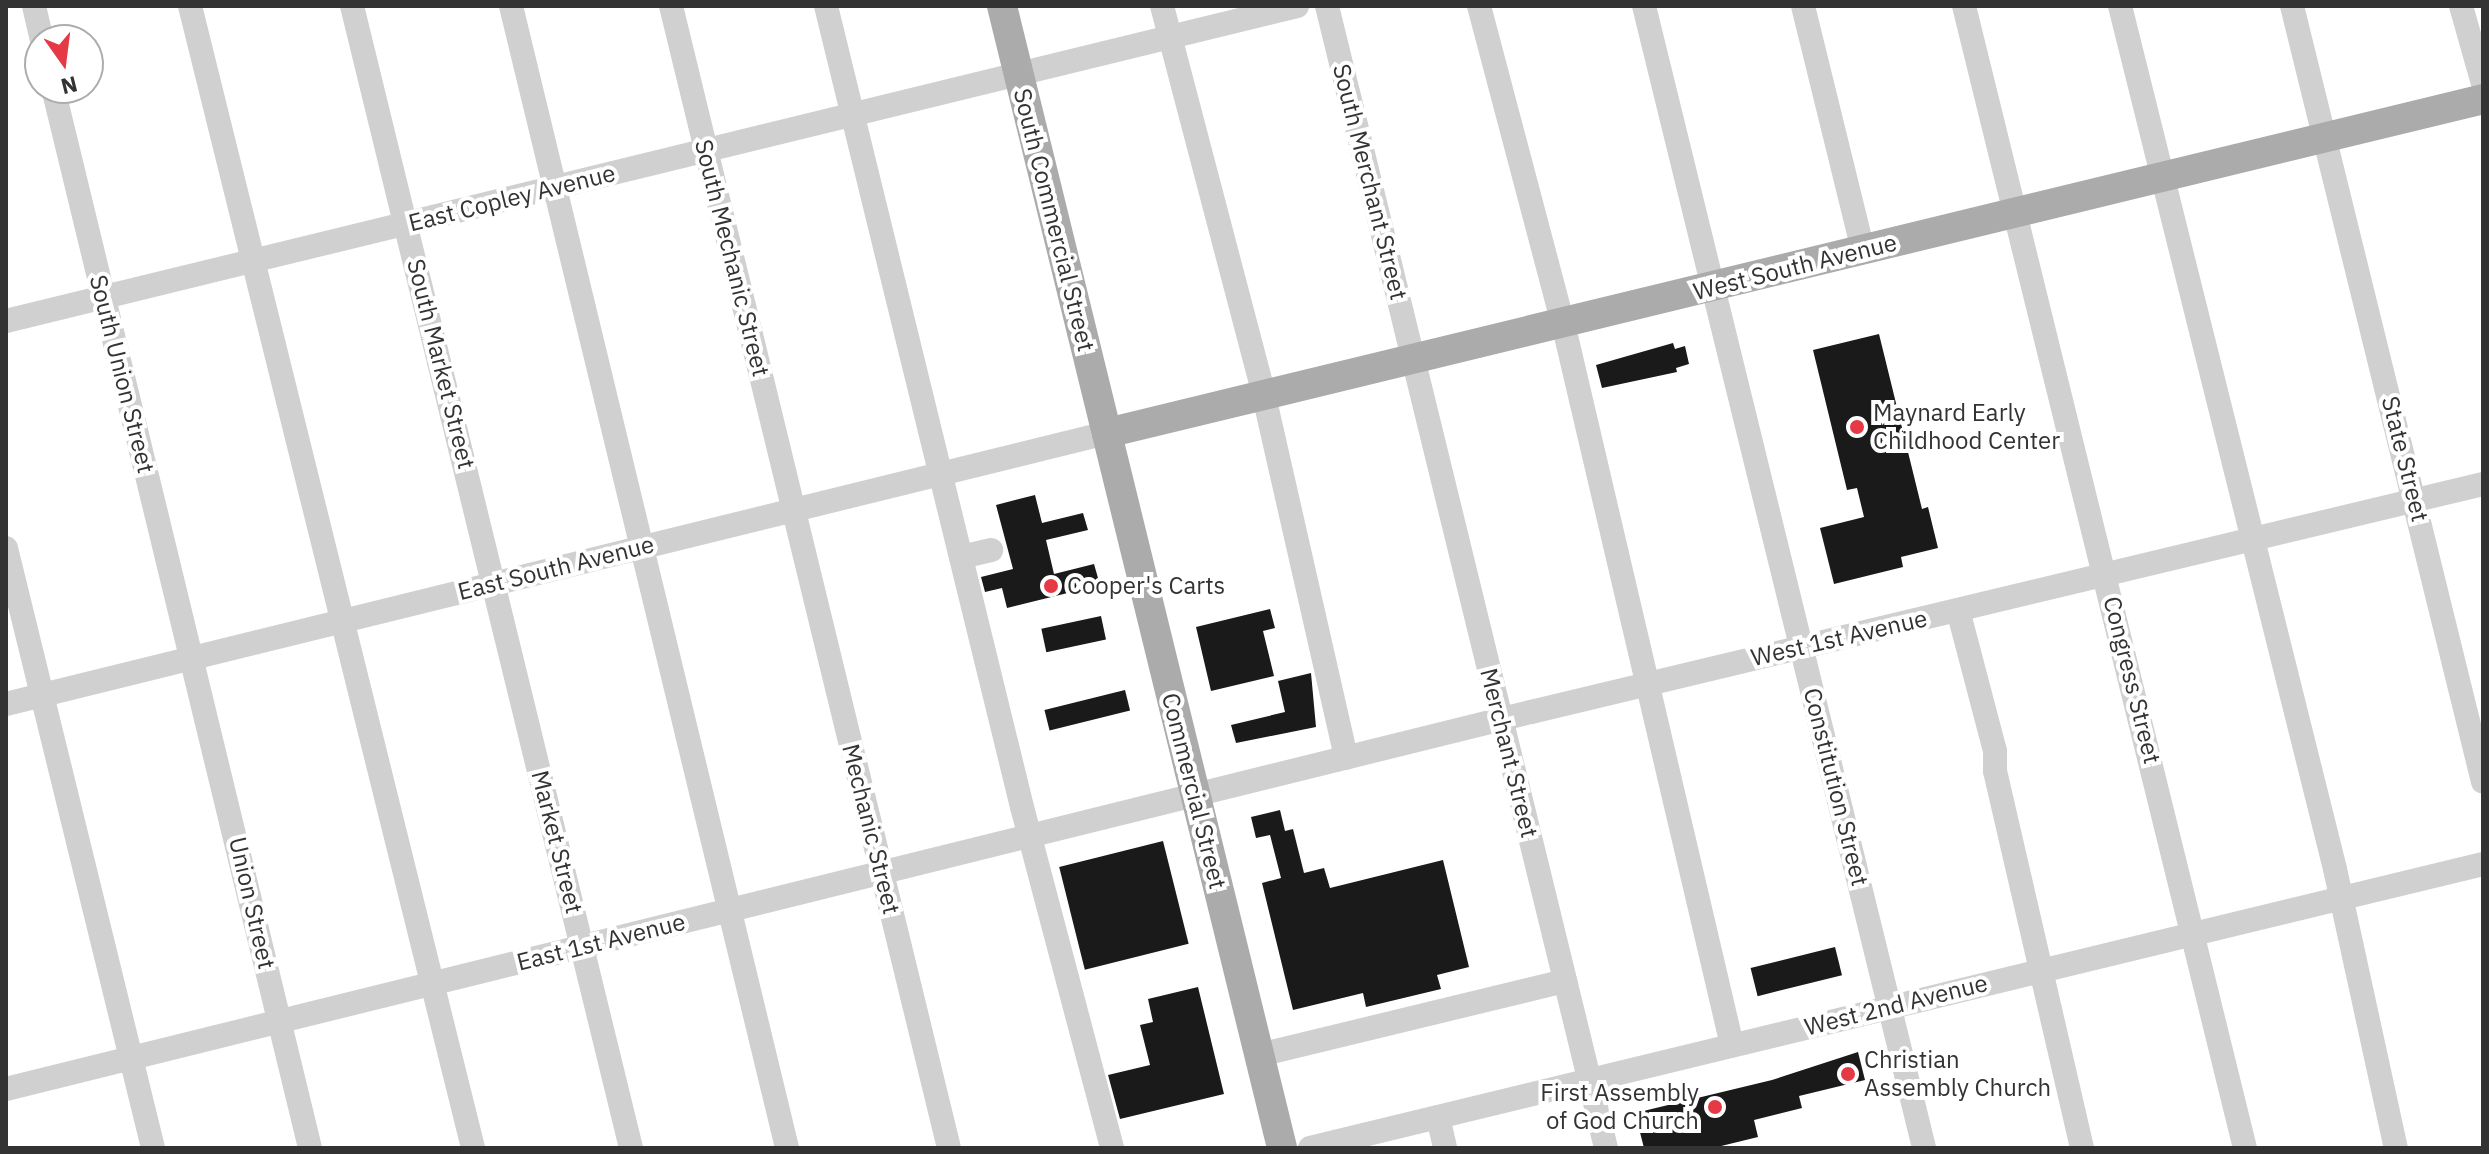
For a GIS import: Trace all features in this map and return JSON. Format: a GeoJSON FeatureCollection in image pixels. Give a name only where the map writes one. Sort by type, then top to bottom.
{"type":"FeatureCollection","features":[{"type":"Feature","properties":{"kind":"main road","name":"South Commercial Street"},"geometry":{"type":"LineString","coordinates":[[1002,6],[1107,433]]}},
{"type":"Feature","properties":{"kind":"main road","name":"West South Avenue"},"geometry":{"type":"LineString","coordinates":[[1107,433],[2483,99]]}},
{"type":"Feature","properties":{"kind":"main road","name":"Commercial Street"},"geometry":{"type":"LineString","coordinates":[[1107,433],[1282,1148]]}},
{"type":"Feature","properties":{"kind":"street"},"geometry":{"type":"LineString","coordinates":[[190,6],[473,1148]]}},
{"type":"Feature","properties":{"kind":"street","name":"South Market Street"},"geometry":{"type":"LineString","coordinates":[[352,6],[495,583]]}},
{"type":"Feature","properties":{"kind":"street"},"geometry":{"type":"LineString","coordinates":[[511,6],[733,909],[787,1148]]}},
{"type":"Feature","properties":{"kind":"street","name":"South Mechanic Street"},"geometry":{"type":"LineString","coordinates":[[671,6],[794,509]]}},
{"type":"Feature","properties":{"kind":"street"},"geometry":{"type":"LineString","coordinates":[[826,6],[961,557],[1112,1148]]}},
{"type":"Feature","properties":{"kind":"street"},"geometry":{"type":"LineString","coordinates":[[1162,6],[1264,396],[1346,758]]}},
{"type":"Feature","properties":{"kind":"street","name":"East Copley Avenue"},"geometry":{"type":"LineString","coordinates":[[6,321],[1297,6]]}},
{"type":"Feature","properties":{"kind":"street","name":"South Merchant Street"},"geometry":{"type":"LineString","coordinates":[[1327,6],[1413,359]]}},
{"type":"Feature","properties":{"kind":"street"},"geometry":{"type":"LineString","coordinates":[[1479,6],[1563,323],[1644,685],[1732,1045]]}},
{"type":"Feature","properties":{"kind":"street","name":"Constitution Street"},"geometry":{"type":"LineString","coordinates":[[1644,6],[1924,1148]]}},
{"type":"Feature","properties":{"kind":"street"},"geometry":{"type":"LineString","coordinates":[[1803,6],[1863,250]]}},
{"type":"Feature","properties":{"kind":"street","name":"Congress Street"},"geometry":{"type":"LineString","coordinates":[[1964,6],[2245,1148]]}},
{"type":"Feature","properties":{"kind":"street"},"geometry":{"type":"LineString","coordinates":[[2120,6],[2255,538],[2342,898],[2396,1148]]}},
{"type":"Feature","properties":{"kind":"street","name":"State Street"},"geometry":{"type":"LineString","coordinates":[[2292,6],[2327,136],[2483,782]]}},
{"type":"Feature","properties":{"kind":"street"},"geometry":{"type":"LineString","coordinates":[[2461,6],[2483,84]]}},
{"type":"Feature","properties":{"kind":"street","name":"South Union Street"},"geometry":{"type":"LineString","coordinates":[[57,104],[102,298],[195,658]]}},
{"type":"Feature","properties":{"kind":"street","name":"Merchant Street"},"geometry":{"type":"LineString","coordinates":[[1413,359],[1606,1148]]}},
{"type":"Feature","properties":{"kind":"street","name":"East South Avenue"},"geometry":{"type":"LineString","coordinates":[[6,704],[1107,433]]}},
{"type":"Feature","properties":{"kind":"street","name":"West 1st Avenue"},"geometry":{"type":"LineString","coordinates":[[1196,795],[1801,646],[2483,484]]}},
{"type":"Feature","properties":{"kind":"street","name":"Mechanic Street"},"geometry":{"type":"LineString","coordinates":[[794,509],[949,1148]]}},
{"type":"Feature","properties":{"kind":"street"},"geometry":{"type":"LineString","coordinates":[[6,548],[153,1148]]}},
{"type":"Feature","properties":{"kind":"street"},"geometry":{"type":"LineString","coordinates":[[961,557],[991,550]]}},
{"type":"Feature","properties":{"kind":"street","name":"Market Street"},"geometry":{"type":"LineString","coordinates":[[495,583],[631,1148]]}},
{"type":"Feature","properties":{"kind":"street"},"geometry":{"type":"LineString","coordinates":[[1958,610],[1995,751],[1995,771],[2082,1148]]}},
{"type":"Feature","properties":{"kind":"street","name":"Union Street"},"geometry":{"type":"LineString","coordinates":[[195,658],[310,1148]]}},
{"type":"Feature","properties":{"kind":"street","name":"East 1st Avenue"},"geometry":{"type":"LineString","coordinates":[[6,1089],[1196,795]]}},
{"type":"Feature","properties":{"kind":"street","name":"West 2nd Avenue"},"geometry":{"type":"LineString","coordinates":[[1310,1148],[2483,864]]}},
{"type":"Feature","properties":{"kind":"street"},"geometry":{"type":"LineString","coordinates":[[1259,1055],[1565,981]]}},
{"type":"Feature","properties":{"kind":"street"},"geometry":{"type":"LineString","coordinates":[[1438,1117],[1445,1148]]}},
{"type":"Feature","properties":{"kind":"building"},"geometry":{"type":"Polygon","coordinates":[[[1879,334],[1922,509],[1928,507],[1938,548],[1901,557],[1903,567],[1834,584],[1820,528],[1864,517],[1857,488],[1847,490],[1813,350],[1879,334]]]}},
{"type":"Feature","properties":{"kind":"building"},"geometry":{"type":"Polygon","coordinates":[[[1673,343],[1675,349],[1685,346],[1689,364],[1676,368],[1677,372],[1602,388],[1596,365],[1673,343]]]}},
{"type":"Feature","properties":{"kind":"building"},"geometry":{"type":"Polygon","coordinates":[[[1035,495],[1042,523],[1083,513],[1088,530],[1046,540],[1054,574],[1094,564],[1100,585],[1007,608],[1002,588],[985,592],[981,577],[1013,569],[996,505],[1035,495]]]}},
{"type":"Feature","properties":{"kind":"building"},"geometry":{"type":"Polygon","coordinates":[[[1270,609],[1275,628],[1263,631],[1274,676],[1211,691],[1196,627],[1270,609]]]}},
{"type":"Feature","properties":{"kind":"building"},"geometry":{"type":"Polygon","coordinates":[[[1101,616],[1106,639],[1046,652],[1041,629],[1101,616]]]}},
{"type":"Feature","properties":{"kind":"building"},"geometry":{"type":"Polygon","coordinates":[[[1311,673],[1316,727],[1236,743],[1231,725],[1285,712],[1278,681],[1311,673]]]}},
{"type":"Feature","properties":{"kind":"building"},"geometry":{"type":"Polygon","coordinates":[[[1125,690],[1130,710],[1050,730],[1044,710],[1125,690]]]}},
{"type":"Feature","properties":{"kind":"building"},"geometry":{"type":"Polygon","coordinates":[[[1280,810],[1285,831],[1293,829],[1304,873],[1324,868],[1330,888],[1443,860],[1469,967],[1437,975],[1441,989],[1366,1007],[1363,993],[1293,1010],[1262,883],[1281,878],[1270,835],[1256,838],[1251,817],[1280,810]]]}},
{"type":"Feature","properties":{"kind":"building"},"geometry":{"type":"Polygon","coordinates":[[[1163,841],[1189,944],[1085,970],[1059,867],[1163,841]]]}},
{"type":"Feature","properties":{"kind":"building"},"geometry":{"type":"Polygon","coordinates":[[[1835,947],[1842,975],[1758,996],[1751,968],[1835,947]]]}},
{"type":"Feature","properties":{"kind":"building"},"geometry":{"type":"Polygon","coordinates":[[[1198,987],[1224,1094],[1120,1119],[1108,1075],[1150,1065],[1140,1025],[1153,1022],[1148,999],[1198,987]]]}},
{"type":"Feature","properties":{"kind":"building"},"geometry":{"type":"Polygon","coordinates":[[[1858,1052],[1865,1080],[1799,1096],[1802,1108],[1754,1120],[1758,1137],[1713,1148],[1644,1148],[1635,1113],[1772,1080],[1858,1052]]]}},
{"type":"Feature","properties":{"kind":"place","name":"Maynard Early Childhood Center"},"geometry":{"type":"Point","coordinates":[1857,427]}},
{"type":"Feature","properties":{"kind":"place","name":"Cooper's Carts"},"geometry":{"type":"Point","coordinates":[1051,586]}},
{"type":"Feature","properties":{"kind":"place","name":"Christian Assembly Church"},"geometry":{"type":"Point","coordinates":[1848,1074]}},
{"type":"Feature","properties":{"kind":"place","name":"First Assembly of God Church"},"geometry":{"type":"Point","coordinates":[1715,1107]}}]}
